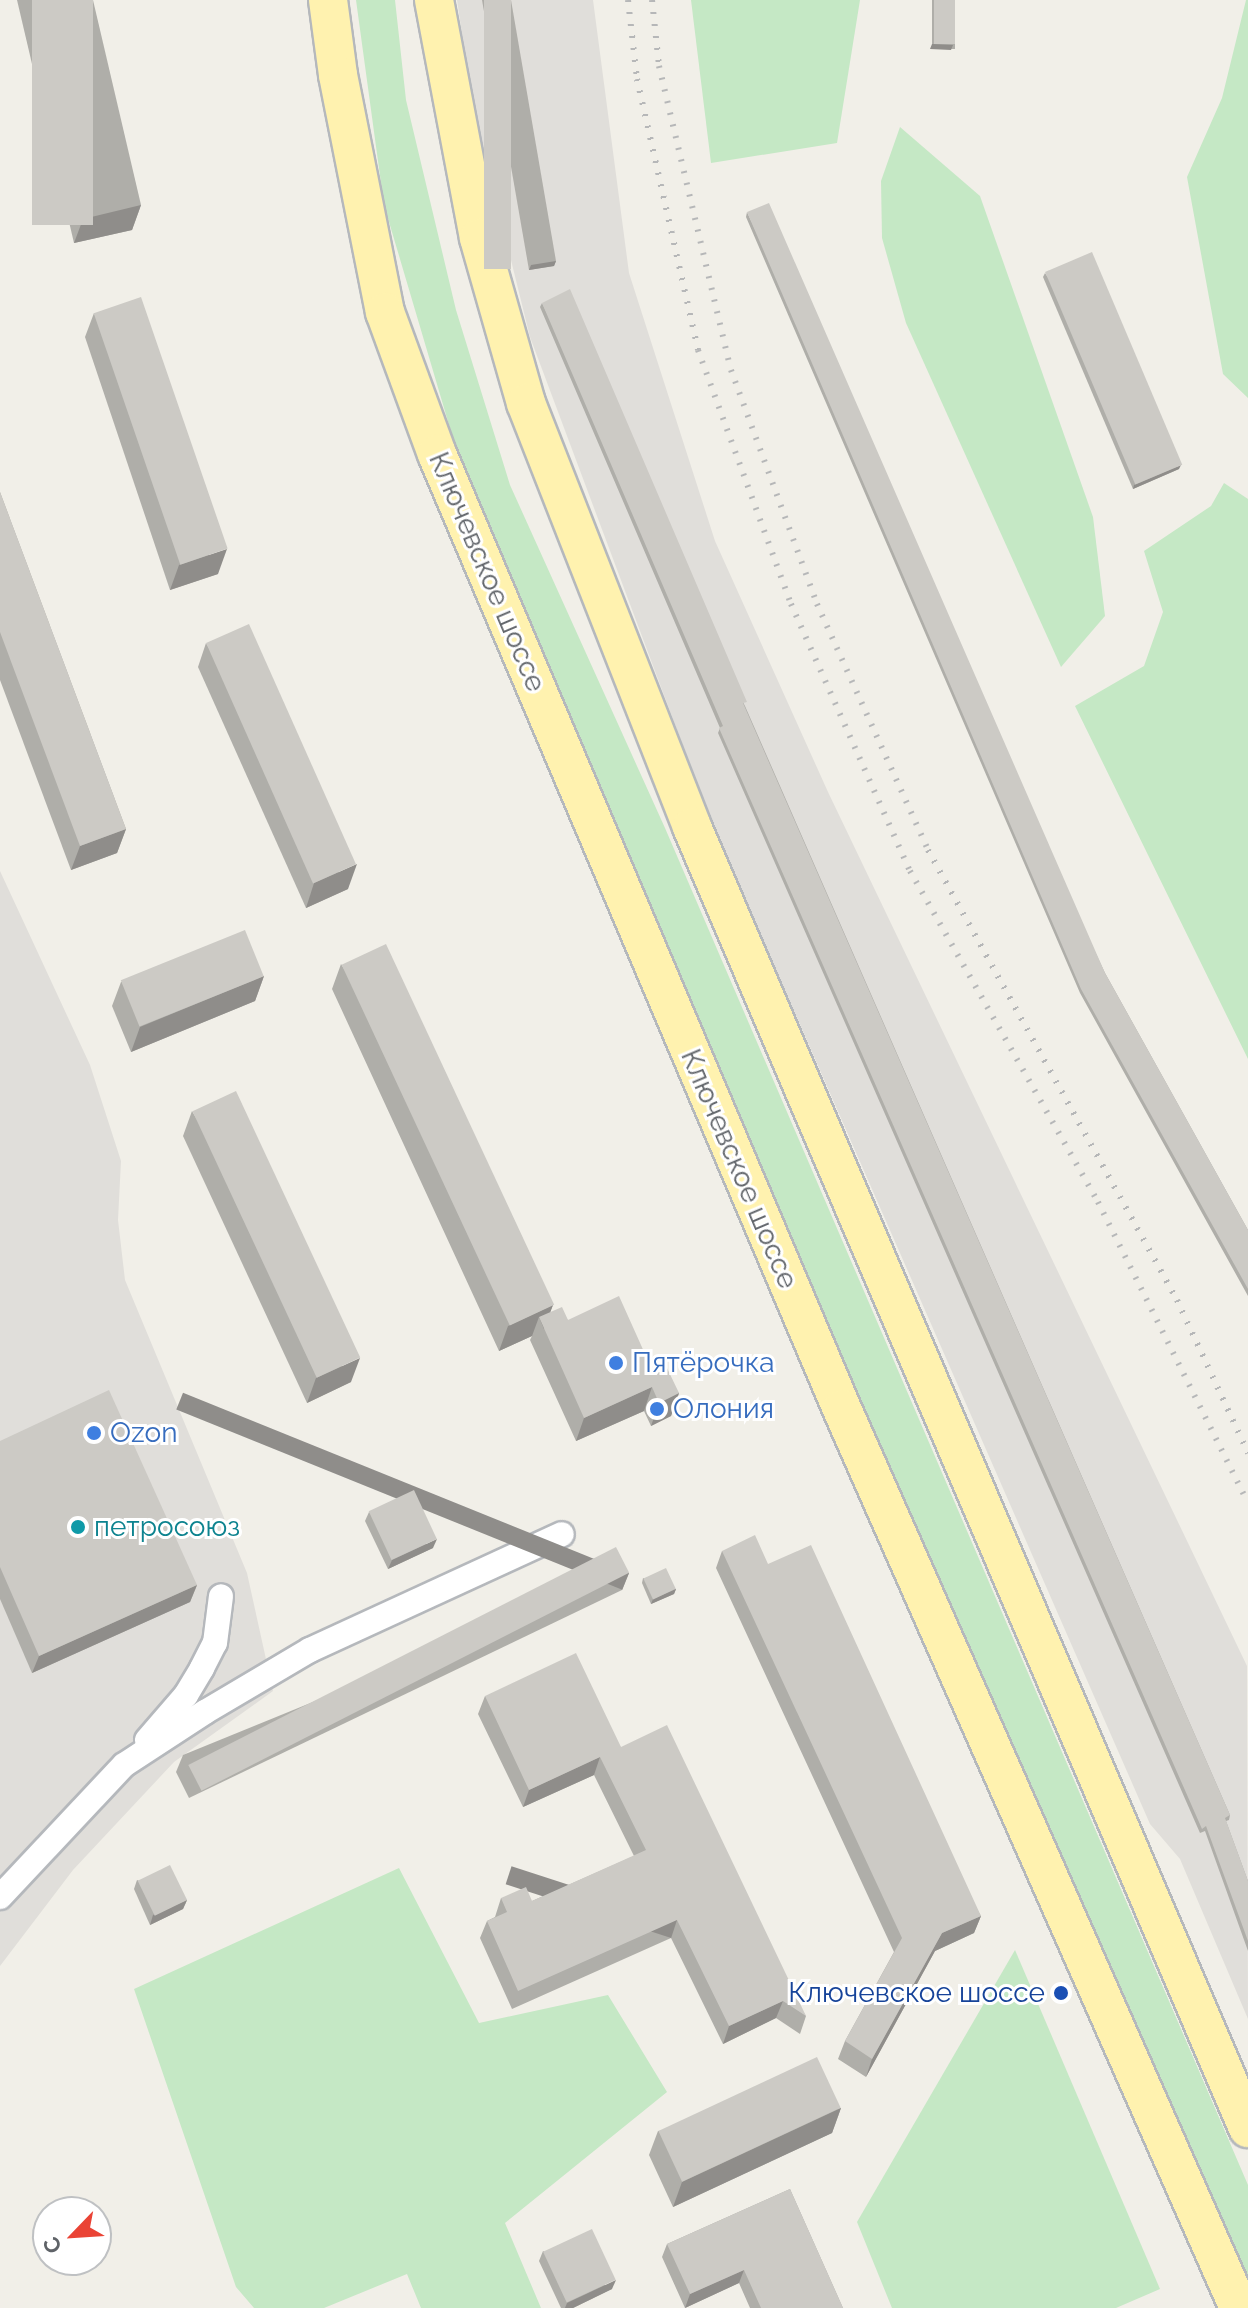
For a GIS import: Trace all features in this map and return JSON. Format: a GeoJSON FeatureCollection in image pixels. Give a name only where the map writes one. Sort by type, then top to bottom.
{"type":"FeatureCollection","features":[{"type":"Feature","properties":{"kind":"main road","name":"Ключевское шоссе"},"geometry":{"type":"LineString","coordinates":[[328,0],[338,75],[385,312],[437,454],[849,1423],[1239,2308]]}},
{"type":"Feature","properties":{"kind":"main road"},"geometry":{"type":"LineString","coordinates":[[434,0],[479,238],[526,403],[692,827],[1248,2128]]}},
{"type":"Feature","properties":{"kind":"street"},"geometry":{"type":"LineString","coordinates":[[124,1765],[310,1650],[562,1534]]}},
{"type":"Feature","properties":{"kind":"street"},"geometry":{"type":"LineString","coordinates":[[0,1897],[186,1695],[215,1643],[221,1596]]}},
{"type":"Feature","properties":{"kind":"shaded area"},"geometry":{"type":"Polygon","coordinates":[[[457,0],[593,0],[629,273],[715,541],[828,792],[1247,1666],[1248,2019],[1180,1859],[1150,1824],[713,826],[530,337],[472,102],[457,0]]]}},
{"type":"Feature","properties":{"kind":"shaded area"},"geometry":{"type":"Polygon","coordinates":[[[0,871],[90,1065],[121,1161],[118,1220],[125,1280],[247,1573],[273,1691],[174,1762],[73,1870],[0,1966],[0,871]]]}},
{"type":"Feature","properties":{"kind":"green space"},"geometry":{"type":"Polygon","coordinates":[[[356,0],[395,0],[406,100],[456,310],[510,485],[665,828],[1248,2185],[1248,2287],[609,826],[452,435],[384,205],[356,0]]]}},
{"type":"Feature","properties":{"kind":"green space"},"geometry":{"type":"Polygon","coordinates":[[[691,0],[860,0],[837,143],[711,163],[691,0]]]}},
{"type":"Feature","properties":{"kind":"green space"},"geometry":{"type":"Polygon","coordinates":[[[1246,0],[1248,398],[1223,374],[1187,177],[1222,98],[1246,0]]]}},
{"type":"Feature","properties":{"kind":"green space"},"geometry":{"type":"Polygon","coordinates":[[[900,127],[980,196],[1093,517],[1105,616],[1061,667],[906,323],[882,238],[881,181],[900,127]]]}},
{"type":"Feature","properties":{"kind":"green space"},"geometry":{"type":"Polygon","coordinates":[[[1224,483],[1248,499],[1248,1059],[1075,706],[1144,666],[1163,612],[1144,551],[1211,506],[1224,483]]]}},
{"type":"Feature","properties":{"kind":"green space"},"geometry":{"type":"Polygon","coordinates":[[[399,1868],[479,2023],[608,1995],[667,2092],[505,2223],[541,2308],[421,2308],[407,2274],[324,2308],[254,2308],[236,2287],[134,1989],[399,1868]]]}},
{"type":"Feature","properties":{"kind":"green space"},"geometry":{"type":"Polygon","coordinates":[[[1015,1950],[1160,2289],[1116,2308],[892,2308],[857,2222],[1015,1950]]]}},
{"type":"Feature","properties":{"kind":"building"},"geometry":{"type":"Polygon","coordinates":[[[32,0],[93,0],[93,225],[32,225],[32,0]]]}},
{"type":"Feature","properties":{"kind":"building"},"geometry":{"type":"Polygon","coordinates":[[[484,0],[511,0],[511,269],[484,269],[484,0]]]}},
{"type":"Feature","properties":{"kind":"building"},"geometry":{"type":"Polygon","coordinates":[[[934,0],[955,0],[955,44],[934,44],[934,0]]]}},
{"type":"Feature","properties":{"kind":"building"},"geometry":{"type":"Polygon","coordinates":[[[769,203],[1105,973],[1248,1230],[1248,1289],[1081,989],[747,212],[769,203]]]}},
{"type":"Feature","properties":{"kind":"building"},"geometry":{"type":"Polygon","coordinates":[[[1092,252],[1182,465],[1135,485],[1045,272],[1092,252]]]}},
{"type":"Feature","properties":{"kind":"building"},"geometry":{"type":"Polygon","coordinates":[[[570,289],[747,702],[743,703],[1230,1815],[1225,1818],[1248,1881],[1248,1941],[1206,1826],[1202,1829],[719,728],[723,726],[542,303],[570,289]]]}},
{"type":"Feature","properties":{"kind":"building"},"geometry":{"type":"Polygon","coordinates":[[[141,297],[228,549],[180,565],[94,313],[141,297]]]}},
{"type":"Feature","properties":{"kind":"building"},"geometry":{"type":"Polygon","coordinates":[[[0,492],[126,829],[80,846],[0,632],[0,492]]]}},
{"type":"Feature","properties":{"kind":"building"},"geometry":{"type":"Polygon","coordinates":[[[249,624],[356,864],[313,883],[206,643],[249,624]]]}},
{"type":"Feature","properties":{"kind":"building"},"geometry":{"type":"Polygon","coordinates":[[[245,930],[264,976],[139,1027],[121,980],[245,930]]]}},
{"type":"Feature","properties":{"kind":"building"},"geometry":{"type":"Polygon","coordinates":[[[386,944],[554,1305],[510,1325],[342,965],[386,944]]]}},
{"type":"Feature","properties":{"kind":"building"},"geometry":{"type":"Polygon","coordinates":[[[236,1091],[360,1357],[317,1378],[192,1111],[236,1091]]]}},
{"type":"Feature","properties":{"kind":"building"},"geometry":{"type":"Polygon","coordinates":[[[619,1296],[654,1374],[667,1368],[679,1393],[659,1403],[652,1387],[584,1418],[539,1317],[562,1307],[568,1320],[619,1296]]]}},
{"type":"Feature","properties":{"kind":"building","name":"петросоюз"},"geometry":{"type":"Polygon","coordinates":[[[109,1390],[197,1585],[39,1656],[0,1567],[0,1441],[109,1390]]]}},
{"type":"Feature","properties":{"kind":"building"},"geometry":{"type":"Polygon","coordinates":[[[414,1490],[437,1539],[392,1560],[369,1511],[414,1490]]]}},
{"type":"Feature","properties":{"kind":"building"},"geometry":{"type":"Polygon","coordinates":[[[755,1535],[768,1564],[811,1545],[981,1916],[942,1933],[872,2059],[845,2041],[902,1938],[722,1551],[755,1535]]]}},
{"type":"Feature","properties":{"kind":"building"},"geometry":{"type":"Polygon","coordinates":[[[616,1547],[629,1573],[201,1791],[188,1765],[616,1547]]]}},
{"type":"Feature","properties":{"kind":"building"},"geometry":{"type":"Polygon","coordinates":[[[666,1568],[676,1589],[653,1599],[643,1579],[666,1568]]]}},
{"type":"Feature","properties":{"kind":"building"},"geometry":{"type":"Polygon","coordinates":[[[576,1653],[621,1747],[667,1725],[806,2016],[783,2001],[729,2026],[677,1920],[518,1991],[487,1921],[507,1912],[501,1898],[526,1887],[532,1901],[646,1850],[600,1757],[529,1790],[485,1696],[576,1653]]]}},
{"type":"Feature","properties":{"kind":"building"},"geometry":{"type":"Polygon","coordinates":[[[170,1865],[187,1900],[155,1916],[138,1881],[170,1865]]]}},
{"type":"Feature","properties":{"kind":"building"},"geometry":{"type":"Polygon","coordinates":[[[817,2057],[841,2108],[682,2182],[658,2131],[817,2057]]]}},
{"type":"Feature","properties":{"kind":"building"},"geometry":{"type":"Polygon","coordinates":[[[790,2189],[843,2308],[761,2308],[744,2270],[690,2294],[667,2244],[790,2189]]]}},
{"type":"Feature","properties":{"kind":"building"},"geometry":{"type":"Polygon","coordinates":[[[592,2229],[616,2280],[567,2303],[543,2252],[592,2229]]]}},
{"type":"Feature","properties":{"kind":"railway"},"geometry":{"type":"LineString","coordinates":[[628,0],[637,79],[698,350],[791,604],[910,871],[1098,1202],[1248,1503]]}},
{"type":"Feature","properties":{"kind":"railway"},"geometry":{"type":"LineString","coordinates":[[652,0],[659,66],[731,370],[817,604],[928,850],[1177,1300],[1248,1453]]}},
{"type":"Feature","properties":{"kind":"place","name":"Пятёрочка"},"geometry":{"type":"Point","coordinates":[616,1363]}},
{"type":"Feature","properties":{"kind":"place","name":"Олония"},"geometry":{"type":"Point","coordinates":[657,1409]}},
{"type":"Feature","properties":{"kind":"place","name":"Ozon"},"geometry":{"type":"Point","coordinates":[94,1433]}},
{"type":"Feature","properties":{"kind":"place","name":"петросоюз"},"geometry":{"type":"Point","coordinates":[78,1527]}},
{"type":"Feature","properties":{"kind":"place","name":"Ключевское шоссе"},"geometry":{"type":"Point","coordinates":[1061,1993]}}]}
